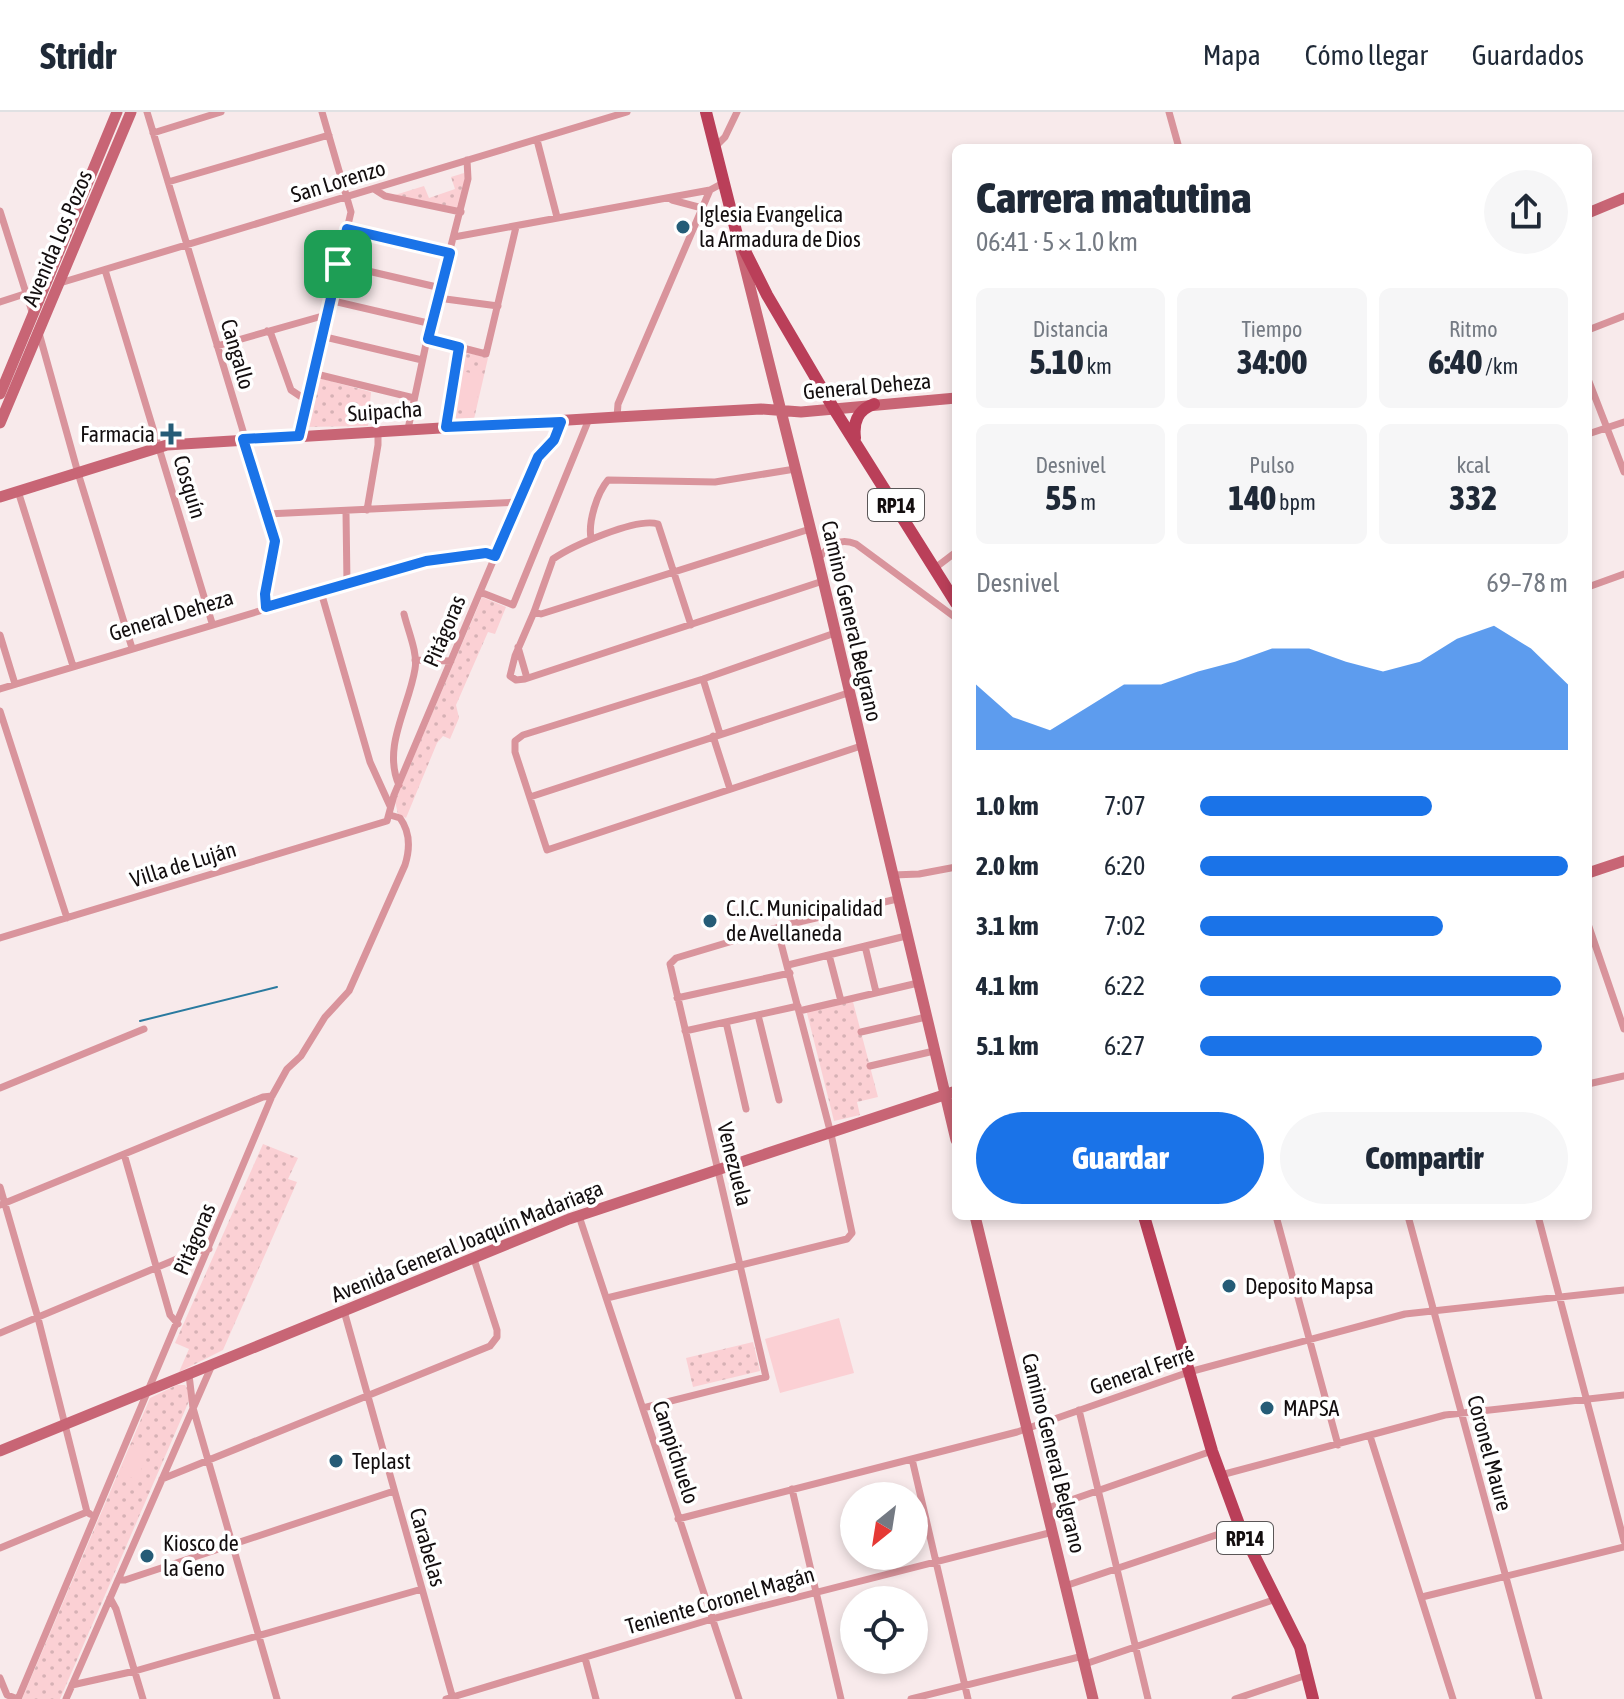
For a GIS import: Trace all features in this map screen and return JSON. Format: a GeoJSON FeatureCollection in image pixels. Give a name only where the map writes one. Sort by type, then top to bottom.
{"type":"FeatureCollection","features":[{"type":"Feature","properties":{"kind":"main road","name":"Camino General Belgrano"},"geometry":{"type":"LineString","coordinates":[[706,112],[737,235]]}},
{"type":"Feature","properties":{"kind":"main road","name":"RP14"},"geometry":{"type":"LineString","coordinates":[[737,235],[767,295],[834,409],[952,596]]}},
{"type":"Feature","properties":{"kind":"main road"},"geometry":{"type":"LineString","coordinates":[[855,441],[854,428],[858,416],[874,404]]}},
{"type":"Feature","properties":{"kind":"main road","name":"RP14"},"geometry":{"type":"LineString","coordinates":[[1145,1220],[1212,1451],[1240,1527],[1300,1647],[1313,1699]]}},
{"type":"Feature","properties":{"kind":"street","name":"Avenida Los Pozos"},"geometry":{"type":"LineString","coordinates":[[0,394],[117,112]]}},
{"type":"Feature","properties":{"kind":"street","name":"Avenida Los Pozos"},"geometry":{"type":"LineString","coordinates":[[0,423],[131,112]]}},
{"type":"Feature","properties":{"kind":"street","name":"Cangallo"},"geometry":{"type":"LineString","coordinates":[[147,112],[275,546],[265,594],[266,607]]}},
{"type":"Feature","properties":{"kind":"street"},"geometry":{"type":"LineString","coordinates":[[153,133],[221,112]]}},
{"type":"Feature","properties":{"kind":"street"},"geometry":{"type":"LineString","coordinates":[[299,436],[351,212],[322,112]]}},
{"type":"Feature","properties":{"kind":"street","name":"San Lorenzo"},"geometry":{"type":"LineString","coordinates":[[60,283],[627,112]]}},
{"type":"Feature","properties":{"kind":"street"},"geometry":{"type":"LineString","coordinates":[[715,147],[725,137],[737,112]]}},
{"type":"Feature","properties":{"kind":"street"},"geometry":{"type":"LineString","coordinates":[[1169,112],[1178,144]]}},
{"type":"Feature","properties":{"kind":"street"},"geometry":{"type":"LineString","coordinates":[[168,182],[329,135]]}},
{"type":"Feature","properties":{"kind":"street"},"geometry":{"type":"LineString","coordinates":[[537,140],[557,217]]}},
{"type":"Feature","properties":{"kind":"street"},"geometry":{"type":"LineString","coordinates":[[408,429],[422,360],[461,212],[468,179],[467,160]]}},
{"type":"Feature","properties":{"kind":"street"},"geometry":{"type":"LineString","coordinates":[[454,237],[710,190],[723,183]]}},
{"type":"Feature","properties":{"kind":"street"},"geometry":{"type":"LineString","coordinates":[[374,189],[385,196],[461,212]]}},
{"type":"Feature","properties":{"kind":"street"},"geometry":{"type":"LineString","coordinates":[[617,417],[618,404],[710,190]]}},
{"type":"Feature","properties":{"kind":"street"},"geometry":{"type":"LineString","coordinates":[[666,198],[702,208]]}},
{"type":"Feature","properties":{"kind":"street"},"geometry":{"type":"LineString","coordinates":[[1592,211],[1624,198]]}},
{"type":"Feature","properties":{"kind":"street"},"geometry":{"type":"LineString","coordinates":[[0,211],[33,315]]}},
{"type":"Feature","properties":{"kind":"street"},"geometry":{"type":"LineString","coordinates":[[428,339],[486,354],[516,227]]}},
{"type":"Feature","properties":{"kind":"street"},"geometry":{"type":"LineString","coordinates":[[347,229],[450,253]]}},
{"type":"Feature","properties":{"kind":"street","name":"Camino General Belgrano"},"geometry":{"type":"LineString","coordinates":[[737,235],[818,559],[934,1051],[950,1093]]}},
{"type":"Feature","properties":{"kind":"street"},"geometry":{"type":"LineString","coordinates":[[338,264],[441,288]]}},
{"type":"Feature","properties":{"kind":"street","name":"Cosquín"},"geometry":{"type":"LineString","coordinates":[[105,270],[212,623]]}},
{"type":"Feature","properties":{"kind":"street"},"geometry":{"type":"LineString","coordinates":[[0,302],[45,287]]}},
{"type":"Feature","properties":{"kind":"street"},"geometry":{"type":"LineString","coordinates":[[438,298],[498,306]]}},
{"type":"Feature","properties":{"kind":"street"},"geometry":{"type":"LineString","coordinates":[[329,300],[432,324]]}},
{"type":"Feature","properties":{"kind":"street"},"geometry":{"type":"LineString","coordinates":[[217,346],[326,315]]}},
{"type":"Feature","properties":{"kind":"street"},"geometry":{"type":"LineString","coordinates":[[1592,328],[1624,316]]}},
{"type":"Feature","properties":{"kind":"street"},"geometry":{"type":"LineString","coordinates":[[39,331],[78,473],[132,648]]}},
{"type":"Feature","properties":{"kind":"street"},"geometry":{"type":"LineString","coordinates":[[267,331],[271,334],[288,386],[306,400]]}},
{"type":"Feature","properties":{"kind":"street"},"geometry":{"type":"LineString","coordinates":[[321,336],[422,360]]}},
{"type":"Feature","properties":{"kind":"street"},"geometry":{"type":"LineString","coordinates":[[446,427],[459,347]]}},
{"type":"Feature","properties":{"kind":"street"},"geometry":{"type":"LineString","coordinates":[[312,373],[414,398]]}},
{"type":"Feature","properties":{"kind":"street"},"geometry":{"type":"LineString","coordinates":[[1592,389],[1624,472]]}},
{"type":"Feature","properties":{"kind":"street","name":"General Deheza"},"geometry":{"type":"LineString","coordinates":[[781,411],[952,398]]}},
{"type":"Feature","properties":{"kind":"street","name":"Suipacha"},"geometry":{"type":"LineString","coordinates":[[0,497],[160,447],[408,429],[761,409],[781,411]]}},
{"type":"Feature","properties":{"kind":"street"},"geometry":{"type":"LineString","coordinates":[[480,592],[513,605],[589,419]]}},
{"type":"Feature","properties":{"kind":"street","name":"Pitágoras"},"geometry":{"type":"LineString","coordinates":[[18,1699],[91,1515],[178,1324],[272,1096],[287,1069],[301,1056],[325,1017],[349,991],[400,879],[407,860],[409,839],[404,822],[390,811],[399,785],[538,457],[554,440],[561,422]]}},
{"type":"Feature","properties":{"kind":"street"},"geometry":{"type":"LineString","coordinates":[[1592,433],[1624,422]]}},
{"type":"Feature","properties":{"kind":"street"},"geometry":{"type":"LineString","coordinates":[[367,510],[378,431]]}},
{"type":"Feature","properties":{"kind":"street"},"geometry":{"type":"LineString","coordinates":[[591,538],[591,520],[608,480],[715,482],[795,469]]}},
{"type":"Feature","properties":{"kind":"street"},"geometry":{"type":"LineString","coordinates":[[18,491],[73,666]]}},
{"type":"Feature","properties":{"kind":"street"},"geometry":{"type":"LineString","coordinates":[[267,514],[518,502]]}},
{"type":"Feature","properties":{"kind":"street"},"geometry":{"type":"LineString","coordinates":[[346,512],[347,584]]}},
{"type":"Feature","properties":{"kind":"street"},"geometry":{"type":"LineString","coordinates":[[691,625],[661,529],[655,522],[591,538],[551,563],[510,676],[516,680],[527,678],[691,625],[823,581]]}},
{"type":"Feature","properties":{"kind":"street"},"geometry":{"type":"LineString","coordinates":[[534,612],[541,614],[810,529]]}},
{"type":"Feature","properties":{"kind":"street"},"geometry":{"type":"LineString","coordinates":[[818,559],[837,542],[856,544],[952,615]]}},
{"type":"Feature","properties":{"kind":"street","name":"General Deheza"},"geometry":{"type":"LineString","coordinates":[[0,689],[426,561],[486,553],[495,556]]}},
{"type":"Feature","properties":{"kind":"street"},"geometry":{"type":"LineString","coordinates":[[935,568],[952,557]]}},
{"type":"Feature","properties":{"kind":"street"},"geometry":{"type":"LineString","coordinates":[[1592,586],[1624,574]]}},
{"type":"Feature","properties":{"kind":"street"},"geometry":{"type":"LineString","coordinates":[[321,592],[370,762],[390,811]]}},
{"type":"Feature","properties":{"kind":"street"},"geometry":{"type":"LineString","coordinates":[[399,785],[394,772],[393,754],[415,670],[404,614]]}},
{"type":"Feature","properties":{"kind":"street"},"geometry":{"type":"LineString","coordinates":[[835,633],[703,679],[523,735],[515,741],[515,752],[547,850],[861,746]]}},
{"type":"Feature","properties":{"kind":"street"},"geometry":{"type":"LineString","coordinates":[[0,635],[15,684]]}},
{"type":"Feature","properties":{"kind":"street"},"geometry":{"type":"LineString","coordinates":[[518,647],[527,678]]}},
{"type":"Feature","properties":{"kind":"street"},"geometry":{"type":"LineString","coordinates":[[415,660],[451,661]]}},
{"type":"Feature","properties":{"kind":"street"},"geometry":{"type":"LineString","coordinates":[[703,679],[730,789]]}},
{"type":"Feature","properties":{"kind":"street"},"geometry":{"type":"LineString","coordinates":[[530,797],[848,693]]}},
{"type":"Feature","properties":{"kind":"street"},"geometry":{"type":"LineString","coordinates":[[0,711],[67,918]]}},
{"type":"Feature","properties":{"kind":"street","name":"Villa de Luján"},"geometry":{"type":"LineString","coordinates":[[0,938],[387,821],[390,811]]}},
{"type":"Feature","properties":{"kind":"street"},"geometry":{"type":"LineString","coordinates":[[1592,872],[1624,861]]}},
{"type":"Feature","properties":{"kind":"street"},"geometry":{"type":"LineString","coordinates":[[893,875],[952,868]]}},
{"type":"Feature","properties":{"kind":"street"},"geometry":{"type":"LineString","coordinates":[[607,1298],[850,1236],[852,1228],[831,1134],[777,928],[897,899]]}},
{"type":"Feature","properties":{"kind":"street","name":"Venezuela"},"geometry":{"type":"LineString","coordinates":[[643,1408],[766,1377],[669,968],[672,961],[777,928]]}},
{"type":"Feature","properties":{"kind":"street"},"geometry":{"type":"LineString","coordinates":[[677,998],[906,936]]}},
{"type":"Feature","properties":{"kind":"street"},"geometry":{"type":"LineString","coordinates":[[1592,936],[1624,1029]]}},
{"type":"Feature","properties":{"kind":"street"},"geometry":{"type":"LineString","coordinates":[[865,946],[876,992]]}},
{"type":"Feature","properties":{"kind":"street"},"geometry":{"type":"LineString","coordinates":[[829,955],[841,1001]]}},
{"type":"Feature","properties":{"kind":"street"},"geometry":{"type":"LineString","coordinates":[[685,1031],[918,983]]}},
{"type":"Feature","properties":{"kind":"street"},"geometry":{"type":"LineString","coordinates":[[758,1015],[779,1100]]}},
{"type":"Feature","properties":{"kind":"street"},"geometry":{"type":"LineString","coordinates":[[861,1032],[926,1017]]}},
{"type":"Feature","properties":{"kind":"street"},"geometry":{"type":"LineString","coordinates":[[726,1022],[746,1109]]}},
{"type":"Feature","properties":{"kind":"street"},"geometry":{"type":"LineString","coordinates":[[0,1088],[144,1029]]}},
{"type":"Feature","properties":{"kind":"street"},"geometry":{"type":"LineString","coordinates":[[870,1066],[934,1051]]}},
{"type":"Feature","properties":{"kind":"street"},"geometry":{"type":"LineString","coordinates":[[1592,1083],[1624,1076]]}},
{"type":"Feature","properties":{"kind":"street","name":"Avenida General Joaquín Madariaga"},"geometry":{"type":"LineString","coordinates":[[0,1451],[579,1216],[950,1093]]}},
{"type":"Feature","properties":{"kind":"street"},"geometry":{"type":"LineString","coordinates":[[2,1204],[263,1097],[272,1096]]}},
{"type":"Feature","properties":{"kind":"street"},"geometry":{"type":"LineString","coordinates":[[124,1154],[170,1315],[178,1324]]}},
{"type":"Feature","properties":{"kind":"street"},"geometry":{"type":"LineString","coordinates":[[0,1187],[2,1204],[38,1318],[64,1425],[91,1515],[0,1548]]}},
{"type":"Feature","properties":{"kind":"street","name":"Campichuelo"},"geometry":{"type":"LineString","coordinates":[[579,1216],[739,1699]]}},
{"type":"Feature","properties":{"kind":"street","name":"Camino General Belgrano"},"geometry":{"type":"LineString","coordinates":[[976,1220],[1093,1699]]}},
{"type":"Feature","properties":{"kind":"street"},"geometry":{"type":"LineString","coordinates":[[1277,1220],[1338,1445]]}},
{"type":"Feature","properties":{"kind":"street","name":"Coronel Maure"},"geometry":{"type":"LineString","coordinates":[[1409,1220],[1539,1699]]}},
{"type":"Feature","properties":{"kind":"street"},"geometry":{"type":"LineString","coordinates":[[1539,1220],[1624,1541]]}},
{"type":"Feature","properties":{"kind":"street"},"geometry":{"type":"LineString","coordinates":[[0,1333],[196,1251],[209,1249]]}},
{"type":"Feature","properties":{"kind":"street"},"geometry":{"type":"LineString","coordinates":[[162,1479],[490,1346],[497,1337],[474,1259]]}},
{"type":"Feature","properties":{"kind":"street","name":"General Ferré"},"geometry":{"type":"LineString","coordinates":[[678,1519],[1027,1428],[1189,1372],[1433,1309],[1624,1290]]}},
{"type":"Feature","properties":{"kind":"street","name":"Carabelas"},"geometry":{"type":"LineString","coordinates":[[344,1311],[451,1698]]}},
{"type":"Feature","properties":{"kind":"street"},"geometry":{"type":"LineString","coordinates":[[66,1699],[212,1365]]}},
{"type":"Feature","properties":{"kind":"street"},"geometry":{"type":"LineString","coordinates":[[189,1375],[193,1408],[277,1699]]}},
{"type":"Feature","properties":{"kind":"street"},"geometry":{"type":"LineString","coordinates":[[1221,1475],[1460,1412],[1624,1395]]}},
{"type":"Feature","properties":{"kind":"street"},"geometry":{"type":"LineString","coordinates":[[1079,1410],[1148,1699]]}},
{"type":"Feature","properties":{"kind":"street"},"geometry":{"type":"LineString","coordinates":[[1370,1436],[1453,1699]]}},
{"type":"Feature","properties":{"kind":"street"},"geometry":{"type":"LineString","coordinates":[[1048,1508],[1212,1451]]}},
{"type":"Feature","properties":{"kind":"street"},"geometry":{"type":"LineString","coordinates":[[912,1459],[968,1699]]}},
{"type":"Feature","properties":{"kind":"street"},"geometry":{"type":"LineString","coordinates":[[792,1489],[841,1699]]}},
{"type":"Feature","properties":{"kind":"street"},"geometry":{"type":"LineString","coordinates":[[118,1580],[394,1491]]}},
{"type":"Feature","properties":{"kind":"street"},"geometry":{"type":"LineString","coordinates":[[1065,1586],[1240,1527]]}},
{"type":"Feature","properties":{"kind":"street","name":"Teniente Coronel Magán"},"geometry":{"type":"LineString","coordinates":[[451,1698],[712,1619],[1053,1532]]}},
{"type":"Feature","properties":{"kind":"street"},"geometry":{"type":"LineString","coordinates":[[1422,1597],[1624,1547]]}},
{"type":"Feature","properties":{"kind":"street"},"geometry":{"type":"LineString","coordinates":[[72,1685],[135,1671],[422,1589]]}},
{"type":"Feature","properties":{"kind":"street"},"geometry":{"type":"LineString","coordinates":[[110,1598],[143,1699]]}},
{"type":"Feature","properties":{"kind":"street"},"geometry":{"type":"LineString","coordinates":[[911,1699],[1137,1647],[1277,1599]]}},
{"type":"Feature","properties":{"kind":"street"},"geometry":{"type":"LineString","coordinates":[[585,1658],[596,1699]]}},
{"type":"Feature","properties":{"kind":"street"},"geometry":{"type":"LineString","coordinates":[[1235,1699],[1307,1675]]}},
{"type":"Feature","properties":{"kind":"street"},"geometry":{"type":"LineString","coordinates":[[0,1678],[7,1695],[18,1699]]}},
{"type":"Feature","properties":{"kind":"shaded area"},"geometry":{"type":"Polygon","coordinates":[[[464,173],[458,209],[395,195],[424,186],[429,198],[455,189],[451,177],[464,173]]]}},
{"type":"Feature","properties":{"kind":"shaded area"},"geometry":{"type":"Polygon","coordinates":[[[462,351],[488,358],[474,419],[451,420],[462,351]]]}},
{"type":"Feature","properties":{"kind":"shaded area"},"geometry":{"type":"Polygon","coordinates":[[[462,371],[483,376],[474,412],[454,407],[462,371]]]}},
{"type":"Feature","properties":{"kind":"shaded area"},"geometry":{"type":"Polygon","coordinates":[[[315,377],[371,392],[368,426],[304,427],[315,377]]]}},
{"type":"Feature","properties":{"kind":"shaded area"},"geometry":{"type":"Polygon","coordinates":[[[482,597],[506,607],[495,634],[488,632],[456,705],[459,718],[450,739],[443,736],[437,743],[406,818],[398,814],[395,801],[482,597]]]}},
{"type":"Feature","properties":{"kind":"shaded area"},"geometry":{"type":"Polygon","coordinates":[[[852,998],[878,1097],[857,1102],[860,1115],[834,1121],[806,1009],[852,998]]]}},
{"type":"Feature","properties":{"kind":"shaded area"},"geometry":{"type":"Polygon","coordinates":[[[263,1144],[298,1158],[288,1179],[297,1182],[223,1350],[179,1372],[189,1349],[175,1343],[263,1144]]]}},
{"type":"Feature","properties":{"kind":"shaded area"},"geometry":{"type":"Polygon","coordinates":[[[839,1318],[854,1373],[780,1393],[765,1339],[839,1318]]]}},
{"type":"Feature","properties":{"kind":"shaded area"},"geometry":{"type":"Polygon","coordinates":[[[753,1342],[760,1371],[693,1387],[686,1358],[753,1342]]]}},
{"type":"Feature","properties":{"kind":"shaded area"},"geometry":{"type":"Polygon","coordinates":[[[177,1385],[185,1385],[188,1389],[189,1401],[60,1699],[22,1699],[150,1398],[177,1385]]]}},
{"type":"Feature","properties":{"kind":"shaded area"},"geometry":{"type":"Polygon","coordinates":[[[132,1444],[149,1451],[137,1480],[120,1473],[132,1444]]]}},
{"type":"Feature","properties":{"kind":"waterway"},"geometry":{"type":"LineString","coordinates":[[140,1021],[277,987]]}},
{"type":"Feature","properties":{"kind":"place","name":"Iglesia Evangelica la Armadura de Dios"},"geometry":{"type":"Point","coordinates":[683,227]}},
{"type":"Feature","properties":{"kind":"place","name":"Farmacia"},"geometry":{"type":"Point","coordinates":[171,434]}},
{"type":"Feature","properties":{"kind":"place","name":"C.I.C. Municipalidad de Avellaneda"},"geometry":{"type":"Point","coordinates":[710,921]}},
{"type":"Feature","properties":{"kind":"place","name":"Deposito Mapsa"},"geometry":{"type":"Point","coordinates":[1229,1286]}},
{"type":"Feature","properties":{"kind":"place","name":"MAPSA"},"geometry":{"type":"Point","coordinates":[1267,1408]}},
{"type":"Feature","properties":{"kind":"place","name":"Teplast"},"geometry":{"type":"Point","coordinates":[336,1461]}},
{"type":"Feature","properties":{"kind":"place","name":"Kiosco de la Geno"},"geometry":{"type":"Point","coordinates":[147,1556]}},
{"type":"Feature","properties":{"kind":"route"},"geometry":{"type":"LineString","coordinates":[[347,229],[450,253],[428,339],[459,347],[446,427],[561,422],[554,440],[538,457],[495,556],[486,553],[426,561],[266,607],[265,594],[275,541],[243,439],[299,436],[338,264],[347,229]]}}]}
